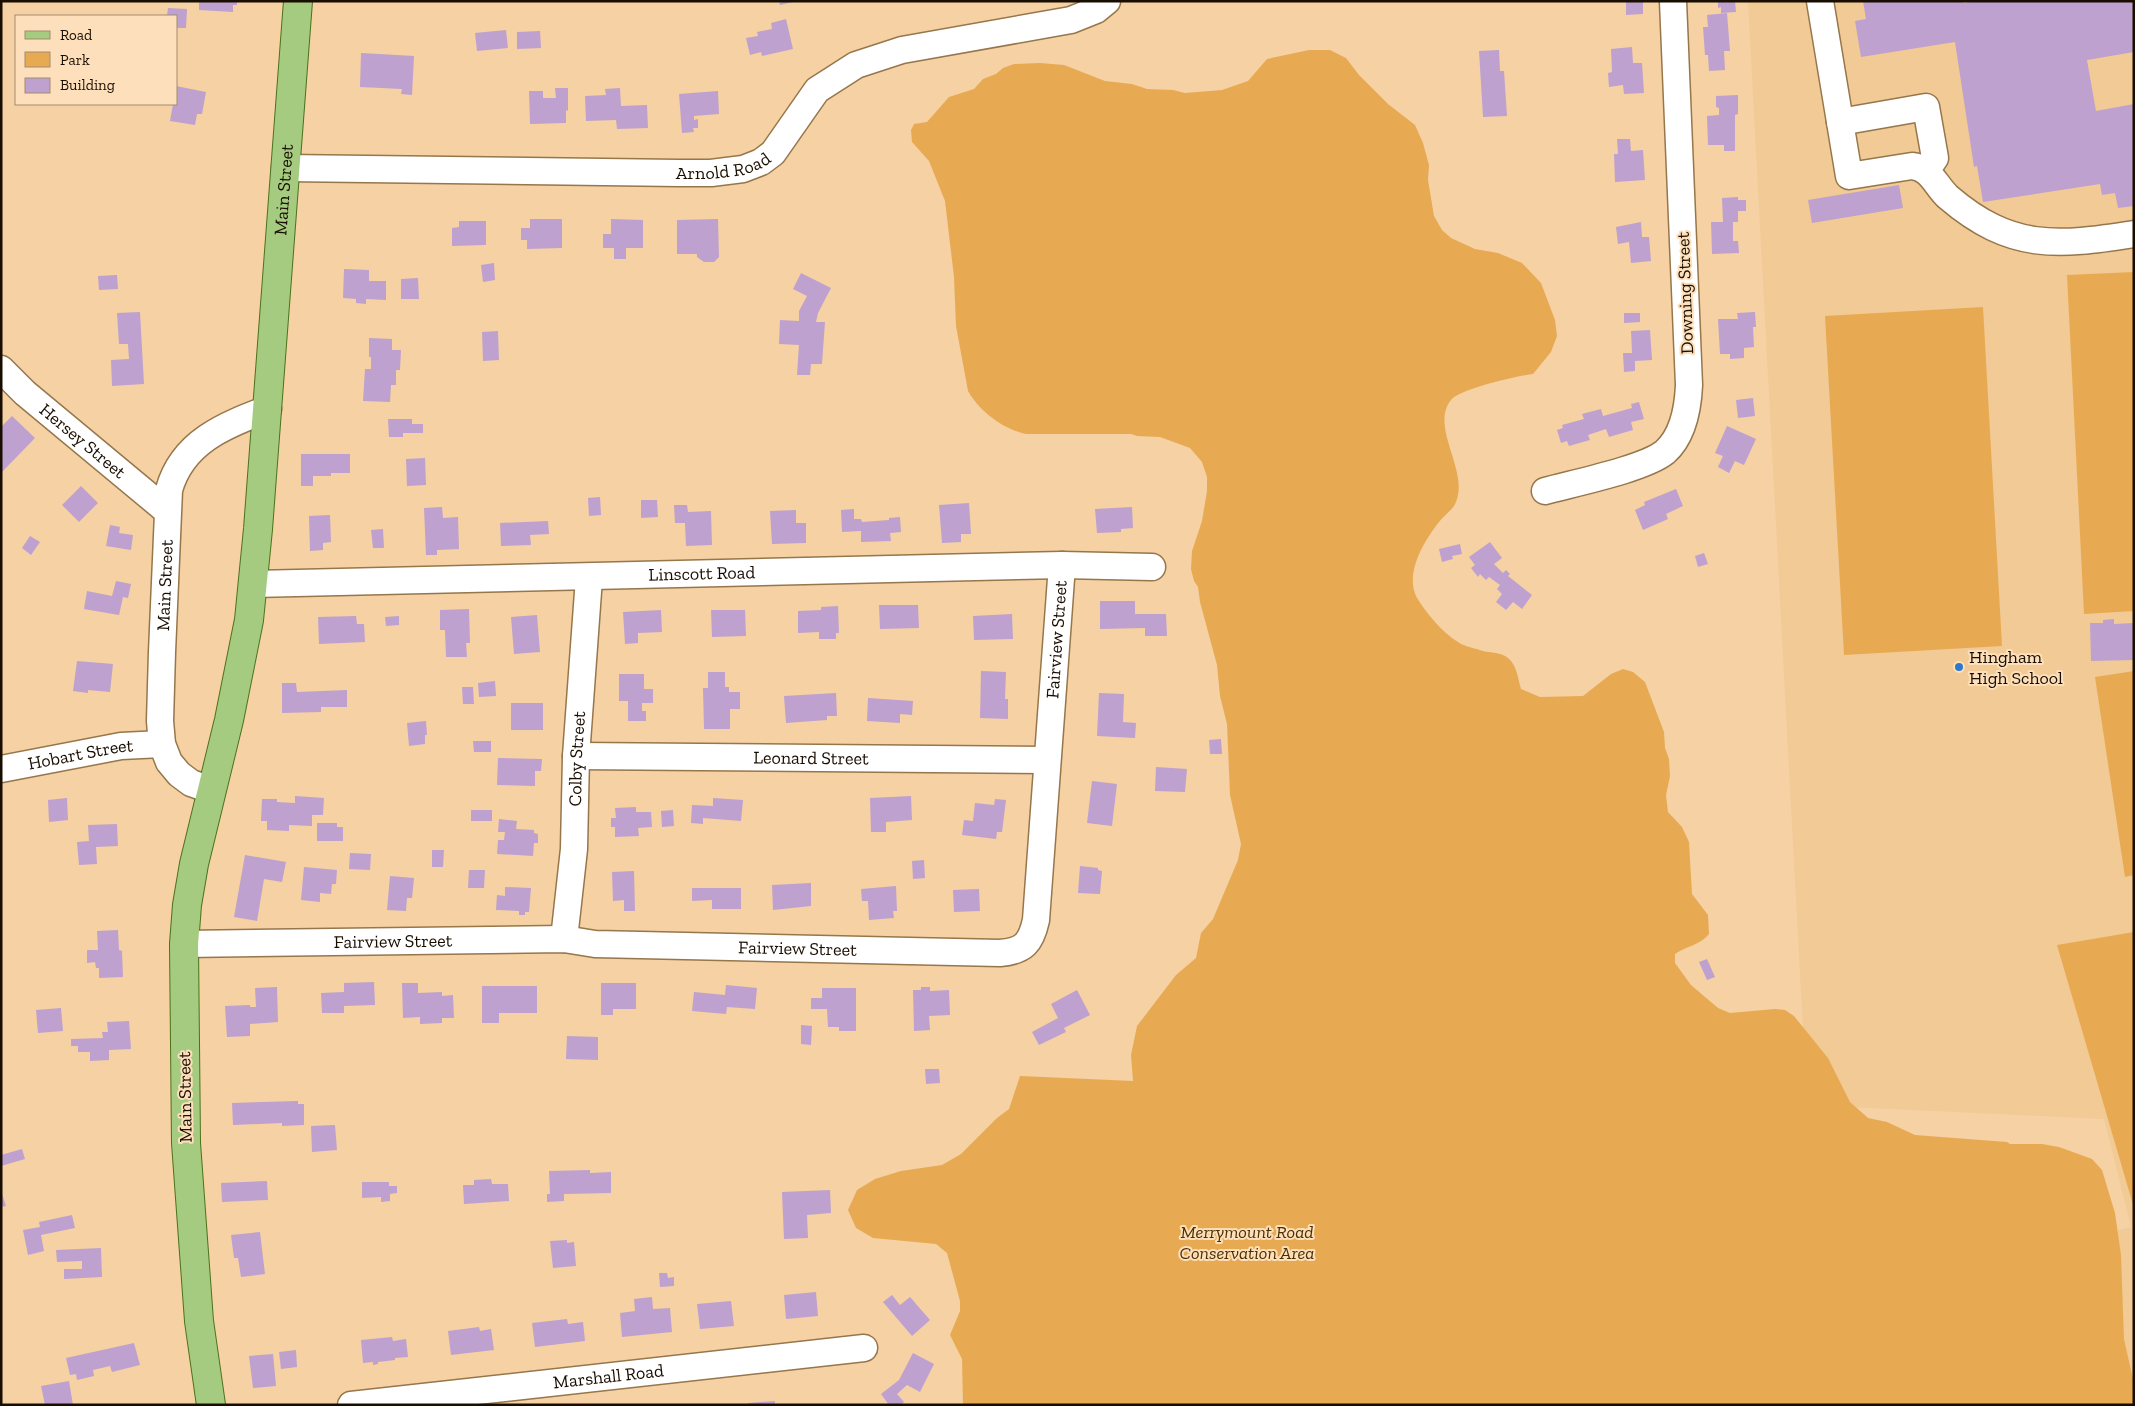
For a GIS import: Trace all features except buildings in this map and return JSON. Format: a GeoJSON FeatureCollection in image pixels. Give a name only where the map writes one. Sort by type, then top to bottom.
{"type":"FeatureCollection","features":[{"type":"Feature","properties":{"kind":"main road","name":"Main Street"},"geometry":{"type":"LineString","coordinates":[[211,1405],[199,1321],[186,1143],[184,944],[187,906],[194,864],[241,663],[253,584],[298,1]]}},
{"type":"Feature","properties":{"kind":"street","name":"Arnold Road"},"geometry":{"type":"LineString","coordinates":[[285,168],[679,173],[711,173],[743,169],[761,162],[773,153],[817,90],[856,65],[902,50],[1070,20],[1096,10],[1108,1]]}},
{"type":"Feature","properties":{"kind":"street","name":"Downing Street"},"geometry":{"type":"LineString","coordinates":[[1545,491],[1627,468],[1664,452],[1676,439],[1683,423],[1688,403],[1689,385],[1673,1]]}},
{"type":"Feature","properties":{"kind":"street"},"geometry":{"type":"LineString","coordinates":[[1820,1],[1849,176],[1912,166],[1920,167],[1926,171],[1945,195],[1962,209],[2012,236],[2038,242],[2059,243],[2134,234]]}},
{"type":"Feature","properties":{"kind":"street"},"geometry":{"type":"LineString","coordinates":[[1840,122],[1926,107],[1935,158],[1926,171]]}},
{"type":"Feature","properties":{"kind":"street","name":"Hersey Street"},"geometry":{"type":"LineString","coordinates":[[1,369],[25,392],[167,511]]}},
{"type":"Feature","properties":{"kind":"street","name":"Main Street"},"geometry":{"type":"LineString","coordinates":[[211,790],[191,783],[180,774],[169,762],[162,744],[161,711],[169,490],[174,473],[185,457],[205,439],[234,422],[268,409]]}},
{"type":"Feature","properties":{"kind":"street","name":"Linscott Road"},"geometry":{"type":"LineString","coordinates":[[253,584],[589,578],[1062,565],[1152,567]]}},
{"type":"Feature","properties":{"kind":"street","name":"Fairview Street"},"geometry":{"type":"LineString","coordinates":[[184,944],[564,940],[595,944],[1014,952],[1027,944],[1033,934],[1036,920],[1062,565]]}},
{"type":"Feature","properties":{"kind":"street","name":"Colby Street"},"geometry":{"type":"LineString","coordinates":[[564,940],[574,849],[576,756],[589,578]]}},
{"type":"Feature","properties":{"kind":"street","name":"Hobart Street"},"geometry":{"type":"LineString","coordinates":[[1,770],[121,746],[162,744]]}},
{"type":"Feature","properties":{"kind":"street","name":"Leonard Street"},"geometry":{"type":"LineString","coordinates":[[576,756],[1047,760]]}},
{"type":"Feature","properties":{"kind":"street","name":"Marshall Road"},"geometry":{"type":"LineString","coordinates":[[351,1405],[864,1348]]}},
{"type":"Feature","properties":{"kind":"shaded area","name":"Hingham High School"},"geometry":{"type":"Polygon","coordinates":[[[1748,1],[2134,1],[2134,1405],[1818,1307],[2131,1227],[2104,1119],[1807,1105],[1748,1]]]}},
{"type":"Feature","properties":{"kind":"green space","name":"Merrymount Road Conservation Area"},"geometry":{"type":"Polygon","coordinates":[[[1309,50],[1330,50],[1346,58],[1359,75],[1388,104],[1415,125],[1423,143],[1429,165],[1428,180],[1434,216],[1442,230],[1451,238],[1475,249],[1498,253],[1522,263],[1541,283],[1555,320],[1557,336],[1551,352],[1533,374],[1477,387],[1456,396],[1451,400],[1446,410],[1444,422],[1446,435],[1459,487],[1456,503],[1427,539],[1414,568],[1414,589],[1417,598],[1435,622],[1458,642],[1508,658],[1515,668],[1521,689],[1540,697],[1583,696],[1611,674],[1623,669],[1633,672],[1645,682],[1664,732],[1665,748],[1669,759],[1670,776],[1666,795],[1668,812],[1682,827],[1689,842],[1692,894],[1708,915],[1709,934],[1702,941],[1675,954],[1675,963],[1691,985],[1718,1008],[1730,1013],[1775,1009],[1785,1010],[1794,1016],[1828,1058],[1850,1102],[1868,1118],[1887,1122],[1915,1135],[2007,1142],[2010,1144],[2042,1144],[2059,1147],[2092,1159],[2102,1170],[2115,1213],[2121,1255],[2124,1339],[2134,1384],[2134,1405],[963,1405],[962,1359],[950,1335],[960,1311],[960,1301],[947,1253],[936,1244],[873,1238],[856,1228],[848,1210],[857,1190],[875,1179],[901,1171],[942,1165],[961,1154],[997,1118],[1009,1109],[1020,1076],[1133,1081],[1131,1055],[1137,1026],[1176,975],[1196,958],[1201,933],[1213,919],[1238,860],[1241,844],[1230,795],[1227,724],[1220,696],[1217,665],[1200,602],[1198,587],[1194,581],[1191,569],[1192,551],[1202,521],[1207,491],[1207,477],[1202,462],[1190,448],[1160,437],[1131,434],[1026,434],[1017,432],[1001,424],[979,406],[968,391],[956,326],[954,277],[945,201],[929,161],[912,142],[911,130],[914,124],[927,122],[949,97],[974,89],[983,79],[1014,64],[1040,63],[1064,65],[1105,81],[1132,84],[1147,89],[1173,90],[1185,93],[1222,90],[1248,81],[1267,59],[1309,50]]]}},
{"type":"Feature","properties":{"kind":"green space"},"geometry":{"type":"Polygon","coordinates":[[[2134,272],[2134,611],[2084,614],[2067,275],[2134,272]]]}},
{"type":"Feature","properties":{"kind":"green space"},"geometry":{"type":"Polygon","coordinates":[[[1983,307],[2002,646],[1844,655],[1825,316],[1983,307]]]}},
{"type":"Feature","properties":{"kind":"green space"},"geometry":{"type":"Polygon","coordinates":[[[2134,671],[2134,875],[2125,877],[2095,677],[2134,671]]]}},
{"type":"Feature","properties":{"kind":"green space"},"geometry":{"type":"Polygon","coordinates":[[[2134,932],[2134,1208],[2057,945],[2134,932]]]}},
{"type":"Feature","properties":{"kind":"place","name":"Hingham High School"},"geometry":{"type":"Point","coordinates":[1959,667]}}]}
